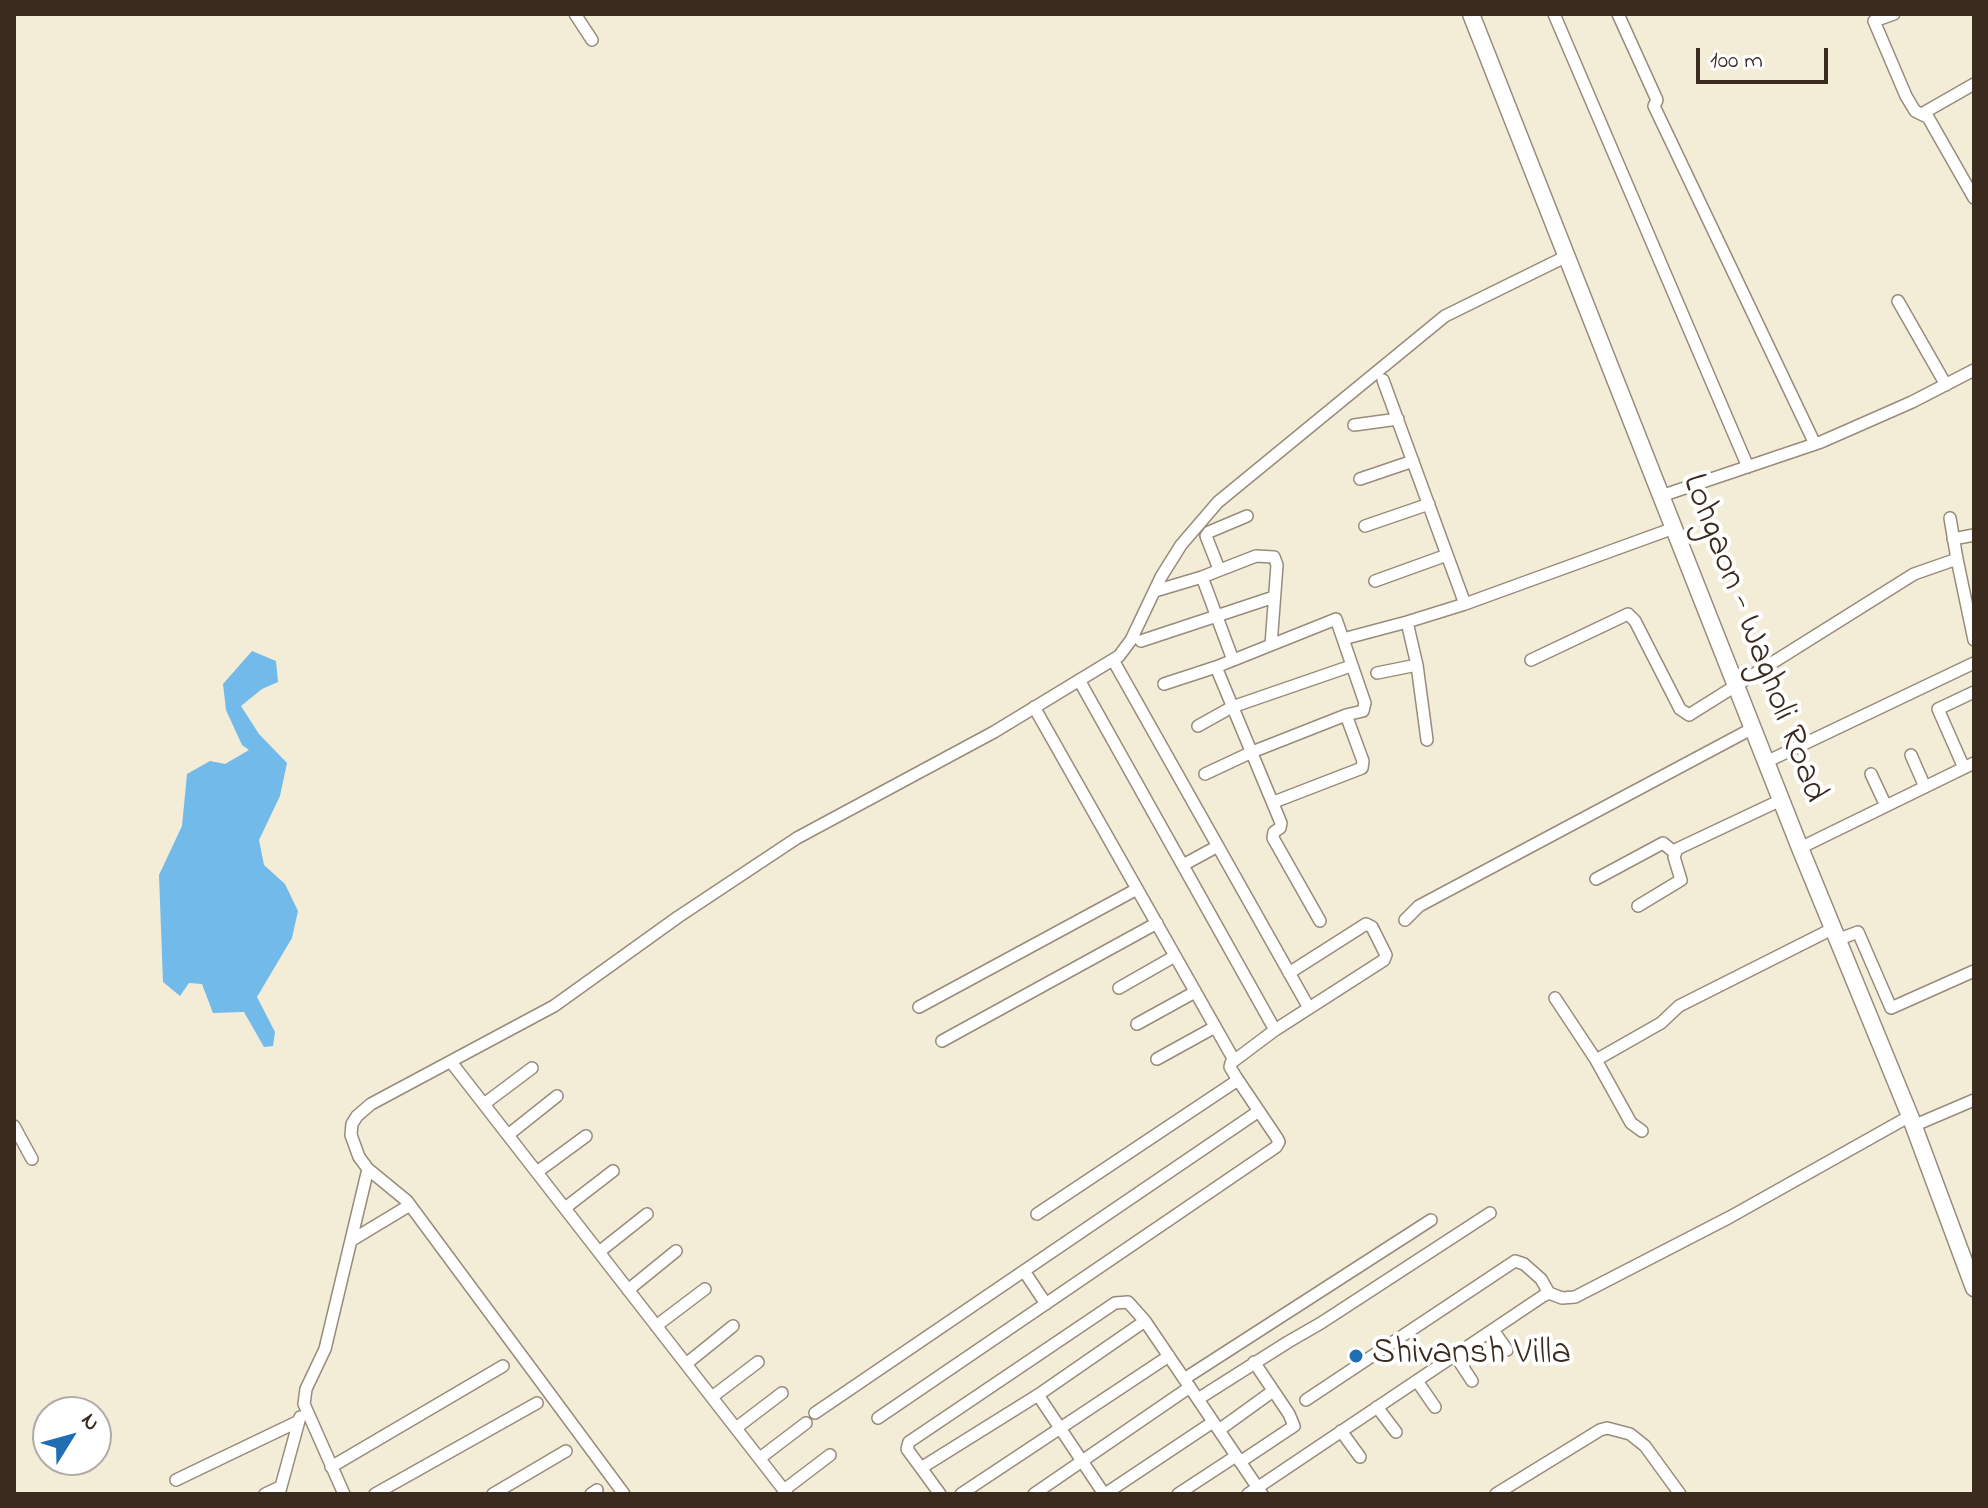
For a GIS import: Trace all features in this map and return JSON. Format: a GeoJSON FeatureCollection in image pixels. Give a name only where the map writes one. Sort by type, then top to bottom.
{"type":"FeatureCollection","features":[{"type":"Feature","properties":{"kind":"main road","name":"Lohgaon - Wagholi Road"},"geometry":{"type":"LineString","coordinates":[[1471,14],[1800,848],[1912,1121],[1974,1288]]}},
{"type":"Feature","properties":{"kind":"street"},"geometry":{"type":"LineString","coordinates":[[575,14],[592,40]]}},
{"type":"Feature","properties":{"kind":"street"},"geometry":{"type":"LineString","coordinates":[[1554,14],[1748,467]]}},
{"type":"Feature","properties":{"kind":"street"},"geometry":{"type":"LineString","coordinates":[[1618,14],[1657,100],[1654,106],[1815,444]]}},
{"type":"Feature","properties":{"kind":"street"},"geometry":{"type":"LineString","coordinates":[[1894,14],[1874,21],[1906,96],[1915,111],[1925,116],[1974,198]]}},
{"type":"Feature","properties":{"kind":"street"},"geometry":{"type":"LineString","coordinates":[[1925,116],[1927,109],[1974,84]]}},
{"type":"Feature","properties":{"kind":"street"},"geometry":{"type":"LineString","coordinates":[[624,1494],[403,1196],[368,1169],[353,1146],[352,1124],[357,1116],[371,1104],[554,1006],[678,917],[797,838],[934,765],[1113,660],[1124,652],[1181,545],[1218,502],[1452,311],[1567,256]]}},
{"type":"Feature","properties":{"kind":"street"},"geometry":{"type":"LineString","coordinates":[[1898,301],[1946,385]]}},
{"type":"Feature","properties":{"kind":"street"},"geometry":{"type":"LineString","coordinates":[[1661,496],[1856,428],[1974,370]]}},
{"type":"Feature","properties":{"kind":"street"},"geometry":{"type":"LineString","coordinates":[[1383,380],[1465,604]]}},
{"type":"Feature","properties":{"kind":"street"},"geometry":{"type":"LineString","coordinates":[[1354,425],[1398,419]]}},
{"type":"Feature","properties":{"kind":"street"},"geometry":{"type":"LineString","coordinates":[[1360,479],[1413,461]]}},
{"type":"Feature","properties":{"kind":"street"},"geometry":{"type":"LineString","coordinates":[[1365,526],[1429,504]]}},
{"type":"Feature","properties":{"kind":"street"},"geometry":{"type":"LineString","coordinates":[[1219,569],[1206,536],[1247,516]]}},
{"type":"Feature","properties":{"kind":"street"},"geometry":{"type":"LineString","coordinates":[[1950,518],[1957,559],[1968,586],[1973,633]]}},
{"type":"Feature","properties":{"kind":"street"},"geometry":{"type":"LineString","coordinates":[[1343,639],[1465,604],[1674,528]]}},
{"type":"Feature","properties":{"kind":"street"},"geometry":{"type":"LineString","coordinates":[[1953,539],[1974,535]]}},
{"type":"Feature","properties":{"kind":"street"},"geometry":{"type":"LineString","coordinates":[[1375,581],[1447,555]]}},
{"type":"Feature","properties":{"kind":"street"},"geometry":{"type":"LineString","coordinates":[[1155,591],[1256,556],[1274,557],[1277,565],[1271,645]]}},
{"type":"Feature","properties":{"kind":"street"},"geometry":{"type":"LineString","coordinates":[[1531,660],[1628,614],[1635,621],[1682,712],[1694,713],[1735,684],[1914,574],[1957,559]]}},
{"type":"Feature","properties":{"kind":"street"},"geometry":{"type":"LineString","coordinates":[[1202,577],[1233,660]]}},
{"type":"Feature","properties":{"kind":"street"},"geometry":{"type":"LineString","coordinates":[[1141,641],[1274,597]]}},
{"type":"Feature","properties":{"kind":"street"},"geometry":{"type":"LineString","coordinates":[[1164,684],[1216,667],[1336,619],[1365,708],[1363,711],[1252,752],[1205,774]]}},
{"type":"Feature","properties":{"kind":"street"},"geometry":{"type":"LineString","coordinates":[[1407,622],[1417,665],[1427,740]]}},
{"type":"Feature","properties":{"kind":"street"},"geometry":{"type":"LineString","coordinates":[[1113,660],[1309,1008]]}},
{"type":"Feature","properties":{"kind":"street"},"geometry":{"type":"LineString","coordinates":[[1766,762],[1974,663]]}},
{"type":"Feature","properties":{"kind":"street"},"geometry":{"type":"LineString","coordinates":[[1377,673],[1417,665]]}},
{"type":"Feature","properties":{"kind":"street"},"geometry":{"type":"LineString","coordinates":[[1198,726],[1232,707],[1351,666]]}},
{"type":"Feature","properties":{"kind":"street"},"geometry":{"type":"LineString","coordinates":[[1216,667],[1274,802],[1281,826],[1274,832],[1273,838],[1320,921]]}},
{"type":"Feature","properties":{"kind":"street"},"geometry":{"type":"LineString","coordinates":[[1079,680],[1275,1030]]}},
{"type":"Feature","properties":{"kind":"street"},"geometry":{"type":"LineString","coordinates":[[1800,848],[1969,766],[1938,709],[1974,692]]}},
{"type":"Feature","properties":{"kind":"street"},"geometry":{"type":"LineString","coordinates":[[1034,707],[1234,1060]]}},
{"type":"Feature","properties":{"kind":"street"},"geometry":{"type":"LineString","coordinates":[[1274,802],[1362,768],[1363,761],[1346,715]]}},
{"type":"Feature","properties":{"kind":"street"},"geometry":{"type":"LineString","coordinates":[[1405,920],[1419,906],[1753,728]]}},
{"type":"Feature","properties":{"kind":"street"},"geometry":{"type":"LineString","coordinates":[[1911,755],[1925,787]]}},
{"type":"Feature","properties":{"kind":"street"},"geometry":{"type":"LineString","coordinates":[[1871,774],[1886,806]]}},
{"type":"Feature","properties":{"kind":"street"},"geometry":{"type":"LineString","coordinates":[[1675,853],[1682,846],[1781,800]]}},
{"type":"Feature","properties":{"kind":"street"},"geometry":{"type":"LineString","coordinates":[[1596,879],[1663,843],[1675,853],[1681,880],[1638,906]]}},
{"type":"Feature","properties":{"kind":"street"},"geometry":{"type":"LineString","coordinates":[[1183,865],[1218,846]]}},
{"type":"Feature","properties":{"kind":"street"},"geometry":{"type":"LineString","coordinates":[[919,1007],[1137,889]]}},
{"type":"Feature","properties":{"kind":"street"},"geometry":{"type":"LineString","coordinates":[[942,1041],[1157,923]]}},
{"type":"Feature","properties":{"kind":"street"},"geometry":{"type":"LineString","coordinates":[[878,1418],[1276,1147],[1277,1138],[1230,1067],[1234,1060],[1386,958],[1372,927],[1366,924],[1289,973]]}},
{"type":"Feature","properties":{"kind":"street"},"geometry":{"type":"LineString","coordinates":[[1596,1060],[1661,1023],[1679,1006],[1835,935],[1858,932],[1891,1008],[1974,971]]}},
{"type":"Feature","properties":{"kind":"street"},"geometry":{"type":"LineString","coordinates":[[1119,988],[1175,956]]}},
{"type":"Feature","properties":{"kind":"street"},"geometry":{"type":"LineString","coordinates":[[1137,1024],[1195,992]]}},
{"type":"Feature","properties":{"kind":"street"},"geometry":{"type":"LineString","coordinates":[[1555,998],[1596,1060],[1631,1123],[1642,1131]]}},
{"type":"Feature","properties":{"kind":"street"},"geometry":{"type":"LineString","coordinates":[[1157,1059],[1215,1027]]}},
{"type":"Feature","properties":{"kind":"street"},"geometry":{"type":"LineString","coordinates":[[451,1062],[786,1492],[830,1455]]}},
{"type":"Feature","properties":{"kind":"street"},"geometry":{"type":"LineString","coordinates":[[484,1104],[532,1068]]}},
{"type":"Feature","properties":{"kind":"street"},"geometry":{"type":"LineString","coordinates":[[1037,1214],[1238,1080]]}},
{"type":"Feature","properties":{"kind":"street"},"geometry":{"type":"LineString","coordinates":[[508,1135],[557,1096]]}},
{"type":"Feature","properties":{"kind":"street"},"geometry":{"type":"LineString","coordinates":[[1306,1400],[1515,1261],[1524,1264],[1541,1279],[1549,1293],[1562,1298],[1575,1297],[1912,1121],[1974,1100]]}},
{"type":"Feature","properties":{"kind":"street"},"geometry":{"type":"LineString","coordinates":[[815,1413],[1259,1111]]}},
{"type":"Feature","properties":{"kind":"street"},"geometry":{"type":"LineString","coordinates":[[14,1126],[32,1159]]}},
{"type":"Feature","properties":{"kind":"street"},"geometry":{"type":"LineString","coordinates":[[537,1172],[586,1136]]}},
{"type":"Feature","properties":{"kind":"street"},"geometry":{"type":"LineString","coordinates":[[265,1494],[280,1491],[306,1389],[325,1349],[368,1169]]}},
{"type":"Feature","properties":{"kind":"street"},"geometry":{"type":"LineString","coordinates":[[565,1208],[613,1171]]}},
{"type":"Feature","properties":{"kind":"street"},"geometry":{"type":"LineString","coordinates":[[352,1240],[410,1205]]}},
{"type":"Feature","properties":{"kind":"street"},"geometry":{"type":"LineString","coordinates":[[1198,1399],[1490,1213]]}},
{"type":"Feature","properties":{"kind":"street"},"geometry":{"type":"LineString","coordinates":[[599,1252],[647,1214]]}},
{"type":"Feature","properties":{"kind":"street"},"geometry":{"type":"LineString","coordinates":[[1034,1494],[1187,1383],[1431,1220]]}},
{"type":"Feature","properties":{"kind":"street"},"geometry":{"type":"LineString","coordinates":[[628,1290],[676,1251]]}},
{"type":"Feature","properties":{"kind":"street"},"geometry":{"type":"LineString","coordinates":[[1024,1271],[1046,1304]]}},
{"type":"Feature","properties":{"kind":"street"},"geometry":{"type":"LineString","coordinates":[[656,1326],[705,1289]]}},
{"type":"Feature","properties":{"kind":"street"},"geometry":{"type":"LineString","coordinates":[[940,1494],[907,1449],[909,1442],[1115,1303],[1128,1302],[1145,1321],[1238,1459],[1256,1492],[1341,1431],[1549,1293]]}},
{"type":"Feature","properties":{"kind":"street"},"geometry":{"type":"LineString","coordinates":[[921,1468],[1038,1395],[1145,1321]]}},
{"type":"Feature","properties":{"kind":"street"},"geometry":{"type":"LineString","coordinates":[[686,1364],[733,1326]]}},
{"type":"Feature","properties":{"kind":"street"},"geometry":{"type":"LineString","coordinates":[[1493,1330],[1507,1350]]}},
{"type":"Feature","properties":{"kind":"street"},"geometry":{"type":"LineString","coordinates":[[1455,1355],[1472,1381]]}},
{"type":"Feature","properties":{"kind":"street"},"geometry":{"type":"LineString","coordinates":[[961,1494],[1169,1356]]}},
{"type":"Feature","properties":{"kind":"street"},"geometry":{"type":"LineString","coordinates":[[712,1397],[758,1362]]}},
{"type":"Feature","properties":{"kind":"street"},"geometry":{"type":"LineString","coordinates":[[1178,1494],[1294,1426],[1254,1362]]}},
{"type":"Feature","properties":{"kind":"street"},"geometry":{"type":"LineString","coordinates":[[331,1467],[503,1366]]}},
{"type":"Feature","properties":{"kind":"street"},"geometry":{"type":"LineString","coordinates":[[1417,1381],[1435,1407]]}},
{"type":"Feature","properties":{"kind":"street"},"geometry":{"type":"LineString","coordinates":[[1038,1395],[1104,1494],[1273,1391]]}},
{"type":"Feature","properties":{"kind":"street"},"geometry":{"type":"LineString","coordinates":[[736,1428],[782,1393]]}},
{"type":"Feature","properties":{"kind":"street"},"geometry":{"type":"LineString","coordinates":[[375,1494],[537,1403]]}},
{"type":"Feature","properties":{"kind":"street"},"geometry":{"type":"LineString","coordinates":[[304,1404],[344,1494]]}},
{"type":"Feature","properties":{"kind":"street"},"geometry":{"type":"LineString","coordinates":[[1377,1407],[1396,1432]]}},
{"type":"Feature","properties":{"kind":"street"},"geometry":{"type":"LineString","coordinates":[[176,1480],[299,1421]]}},
{"type":"Feature","properties":{"kind":"street"},"geometry":{"type":"LineString","coordinates":[[760,1458],[806,1423]]}},
{"type":"Feature","properties":{"kind":"street"},"geometry":{"type":"LineString","coordinates":[[1496,1494],[1607,1428],[1630,1434],[1645,1446],[1680,1494]]}},
{"type":"Feature","properties":{"kind":"street"},"geometry":{"type":"LineString","coordinates":[[1341,1431],[1360,1457]]}},
{"type":"Feature","properties":{"kind":"street"},"geometry":{"type":"LineString","coordinates":[[493,1494],[566,1451]]}},
{"type":"Feature","properties":{"kind":"water"},"geometry":{"type":"Polygon","coordinates":[[[252,651],[276,661],[278,682],[262,689],[241,706],[259,734],[287,763],[280,796],[259,840],[264,865],[285,884],[298,911],[292,938],[257,997],[275,1032],[273,1046],[264,1047],[244,1012],[213,1013],[202,984],[189,983],[180,996],[163,982],[159,875],[182,826],[187,774],[210,761],[225,764],[249,750],[242,745],[226,710],[223,684],[252,651]]]}},
{"type":"Feature","properties":{"kind":"place","name":"Shivansh Villa"},"geometry":{"type":"Point","coordinates":[1356,1356]}}]}
